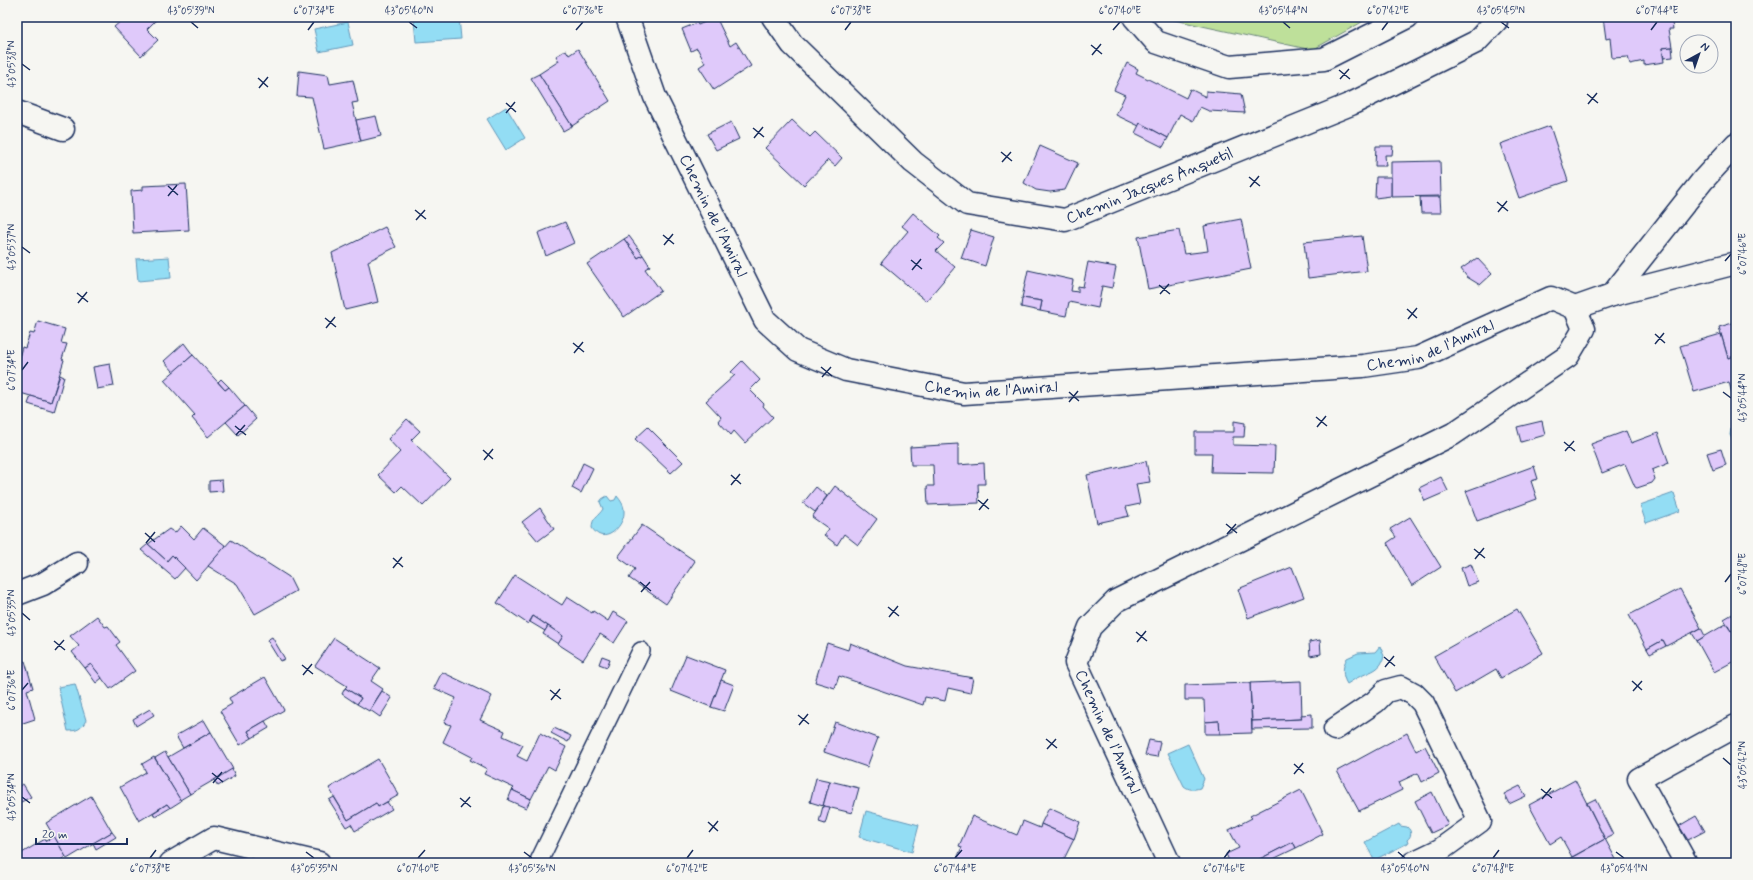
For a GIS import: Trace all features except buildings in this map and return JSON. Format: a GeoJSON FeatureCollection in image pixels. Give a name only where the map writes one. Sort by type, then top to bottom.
{"type":"FeatureCollection","features":[{"type":"Feature","properties":{"kind":"street","name":"Chemin de l'Amiral"},"geometry":{"type":"LineString","coordinates":[[627,17],[655,97],[765,320],[798,350],[846,370],[964,393],[1363,366],[1418,358],[1552,298],[1574,308],[1584,329],[1568,356],[1453,434],[1116,601],[1090,627],[1076,663],[1169,863]]}},
{"type":"Feature","properties":{"kind":"street","name":"Chemin Jacques Anquetil"},"geometry":{"type":"LineString","coordinates":[[773,17],[792,44],[913,162],[967,204],[1065,220],[1351,104],[1476,42],[1496,20],[1496,17]]}},
{"type":"Feature","properties":{"kind":"street"},"geometry":{"type":"LineString","coordinates":[[1134,17],[1156,42],[1229,68],[1324,59],[1408,17]]}},
{"type":"Feature","properties":{"kind":"street"},"geometry":{"type":"LineString","coordinates":[[17,112],[64,129]]}},
{"type":"Feature","properties":{"kind":"street"},"geometry":{"type":"LineString","coordinates":[[1612,295],[1703,180],[1736,144]]}},
{"type":"Feature","properties":{"kind":"street"},"geometry":{"type":"LineString","coordinates":[[1574,308],[1612,295],[1736,264]]}},
{"type":"Feature","properties":{"kind":"street"},"geometry":{"type":"LineString","coordinates":[[17,594],[44,584],[77,563]]}},
{"type":"Feature","properties":{"kind":"street"},"geometry":{"type":"LineString","coordinates":[[1335,729],[1375,702],[1386,691],[1401,688],[1414,694],[1423,703],[1480,821],[1440,850],[1413,863]]}},
{"type":"Feature","properties":{"kind":"street"},"geometry":{"type":"LineString","coordinates":[[1686,863],[1639,779],[1736,726]]}},
{"type":"Feature","properties":{"kind":"street"},"geometry":{"type":"LineString","coordinates":[[171,863],[214,838],[319,863]]}},
{"type":"Feature","properties":{"kind":"lane"},"geometry":{"type":"LineString","coordinates":[[538,863],[641,651]]}},
{"type":"Feature","properties":{"kind":"green space"},"geometry":{"type":"Polygon","coordinates":[[[1168,17],[1371,17],[1312,50],[1170,19],[1168,17]]]}},
{"type":"Feature","properties":{"kind":"water"},"geometry":{"type":"Polygon","coordinates":[[[459,17],[461,39],[416,42],[414,20],[459,17]]]}},
{"type":"Feature","properties":{"kind":"water"},"geometry":{"type":"Polygon","coordinates":[[[348,22],[353,45],[319,52],[314,29],[348,22]]]}},
{"type":"Feature","properties":{"kind":"water"},"geometry":{"type":"Polygon","coordinates":[[[506,107],[525,138],[506,150],[487,119],[506,107]]]}},
{"type":"Feature","properties":{"kind":"water"},"geometry":{"type":"Polygon","coordinates":[[[169,257],[171,278],[138,281],[136,259],[169,257]]]}},
{"type":"Feature","properties":{"kind":"water"},"geometry":{"type":"Polygon","coordinates":[[[1736,421],[1736,441],[1733,441],[1730,435],[1731,428],[1734,427],[1733,422],[1736,421]]]}},
{"type":"Feature","properties":{"kind":"water"},"geometry":{"type":"Polygon","coordinates":[[[1674,493],[1680,511],[1646,523],[1640,505],[1674,493]]]}},
{"type":"Feature","properties":{"kind":"water"},"geometry":{"type":"Polygon","coordinates":[[[607,496],[611,501],[615,500],[617,496],[623,505],[624,515],[617,529],[605,536],[598,534],[592,528],[592,524],[594,519],[603,509],[600,502],[607,496]]]}},
{"type":"Feature","properties":{"kind":"water"},"geometry":{"type":"Polygon","coordinates":[[[1380,646],[1384,656],[1379,667],[1347,684],[1343,671],[1347,658],[1358,653],[1375,652],[1380,646]]]}},
{"type":"Feature","properties":{"kind":"water"},"geometry":{"type":"Polygon","coordinates":[[[75,684],[86,720],[83,726],[79,729],[68,731],[58,687],[75,684]]]}},
{"type":"Feature","properties":{"kind":"water"},"geometry":{"type":"Polygon","coordinates":[[[1188,744],[1204,779],[1200,788],[1189,789],[1184,786],[1168,753],[1188,744]]]}},
{"type":"Feature","properties":{"kind":"water"},"geometry":{"type":"Polygon","coordinates":[[[866,811],[919,825],[912,852],[859,837],[866,811]]]}},
{"type":"Feature","properties":{"kind":"water"},"geometry":{"type":"Polygon","coordinates":[[[1399,824],[1400,826],[1407,827],[1411,832],[1411,835],[1407,840],[1408,843],[1374,860],[1365,842],[1399,824]]]}}]}
